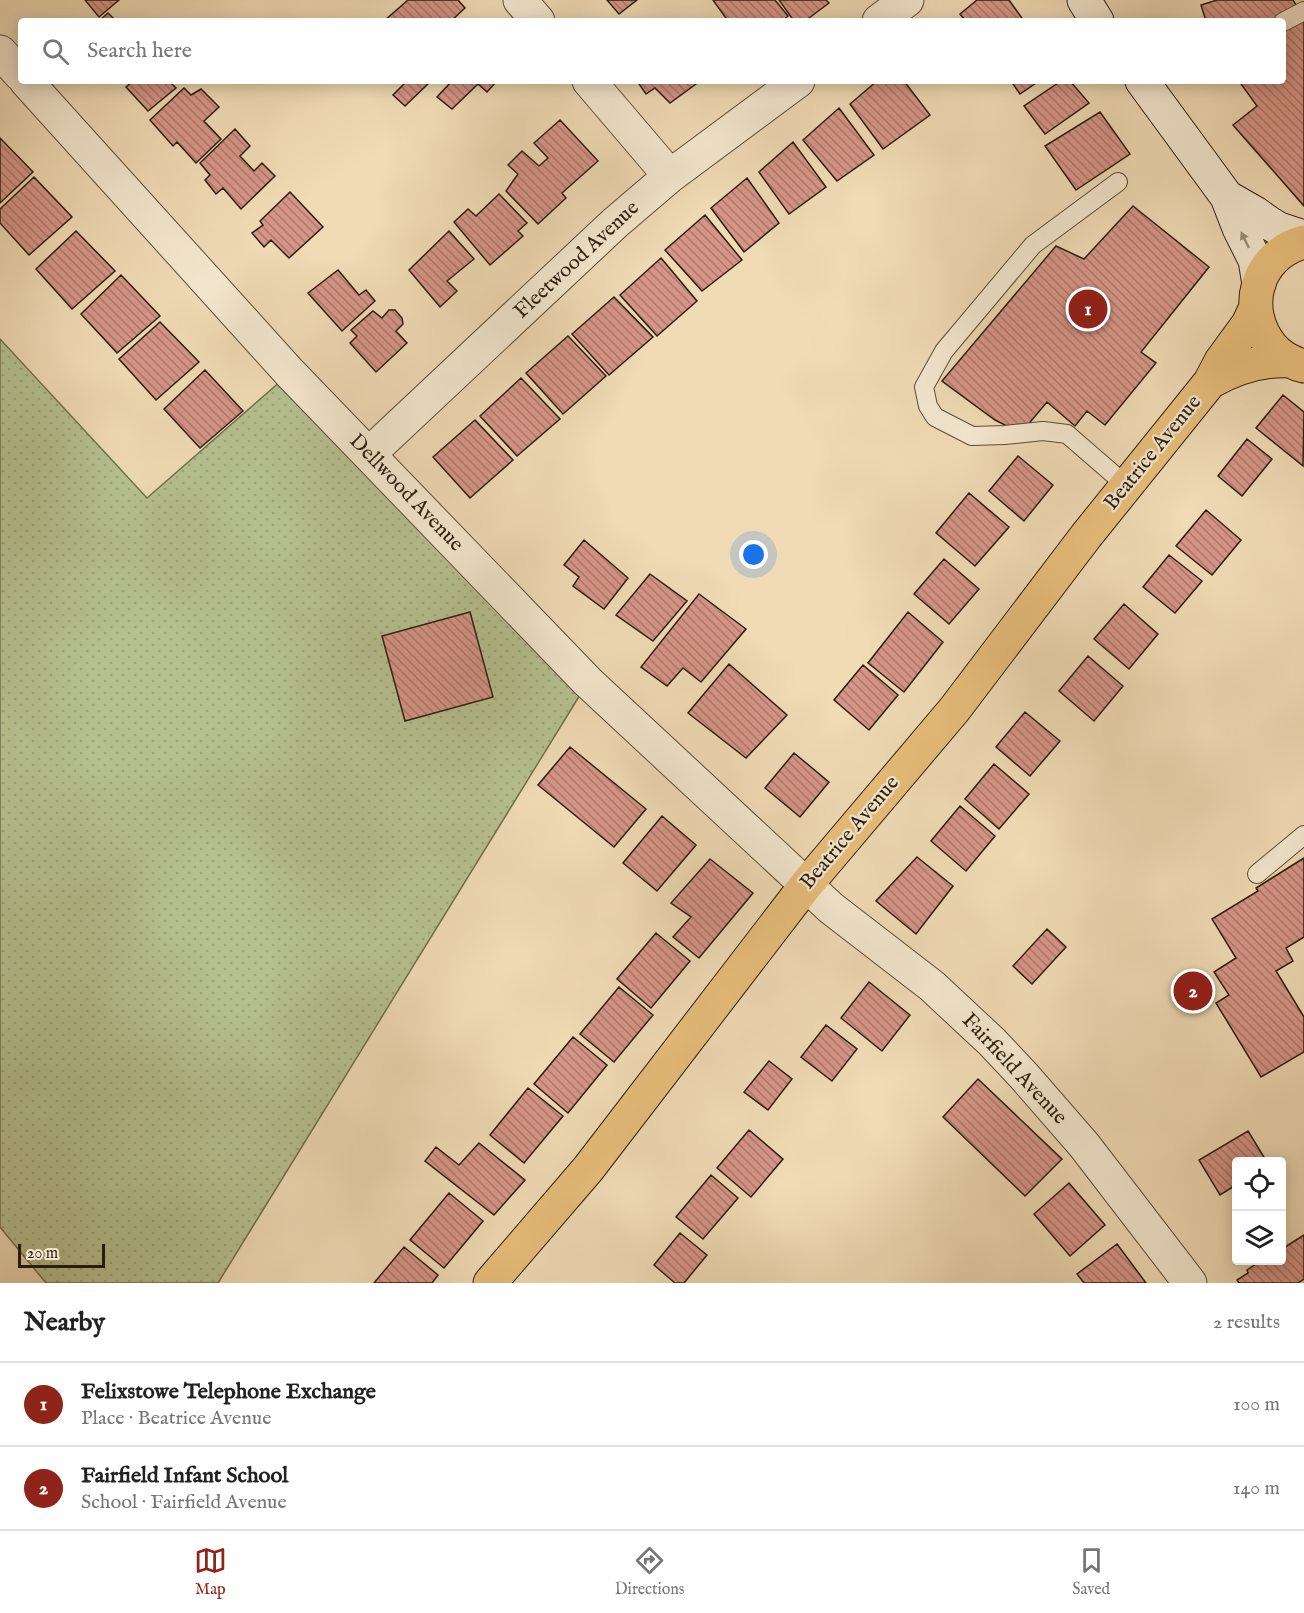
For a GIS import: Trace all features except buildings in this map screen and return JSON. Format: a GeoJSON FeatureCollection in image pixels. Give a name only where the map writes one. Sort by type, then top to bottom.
{"type":"FeatureCollection","features":[{"type":"Feature","properties":{"kind":"main road","name":"Beatrice Avenue"},"geometry":{"type":"LineString","coordinates":[[490,1283],[588,1169],[806,885],[954,710],[1086,536],[1209,382],[1248,324],[1262,275],[1274,258],[1291,245],[1304,242]]}},
{"type":"Feature","properties":{"kind":"main road"},"geometry":{"type":"LineString","coordinates":[[1258,295],[1257,317],[1264,337],[1278,353],[1298,363]]}},
{"type":"Feature","properties":{"kind":"main road","name":"Beatrice Avenue"},"geometry":{"type":"LineString","coordinates":[[1209,382],[1236,369],[1262,361],[1298,363]]}},
{"type":"Feature","properties":{"kind":"street"},"geometry":{"type":"LineString","coordinates":[[520,0],[535,18]]}},
{"type":"Feature","properties":{"kind":"street"},"geometry":{"type":"LineString","coordinates":[[883,18],[907,0]]}},
{"type":"Feature","properties":{"kind":"street"},"geometry":{"type":"LineString","coordinates":[[1084,0],[1095,18]]}},
{"type":"Feature","properties":{"kind":"street"},"geometry":{"type":"LineString","coordinates":[[0,52],[18,72]]}},
{"type":"Feature","properties":{"kind":"street","name":"Dellwood Avenue"},"geometry":{"type":"LineString","coordinates":[[29,84],[290,373],[588,682],[806,885]]}},
{"type":"Feature","properties":{"kind":"street"},"geometry":{"type":"LineString","coordinates":[[592,84],[670,176]]}},
{"type":"Feature","properties":{"kind":"street","name":"Fleetwood Avenue"},"geometry":{"type":"LineString","coordinates":[[369,454],[615,223],[670,176],[794,84]]}},
{"type":"Feature","properties":{"kind":"street"},"geometry":{"type":"LineString","coordinates":[[1144,84],[1227,197],[1255,260],[1258,295]]}},
{"type":"Feature","properties":{"kind":"street"},"geometry":{"type":"LineString","coordinates":[[1227,197],[1279,229],[1304,237]]}},
{"type":"Feature","properties":{"kind":"street","name":"Fairfield Avenue"},"geometry":{"type":"LineString","coordinates":[[806,885],[831,908],[933,986],[992,1042],[1084,1145],[1190,1283]]}},
{"type":"Feature","properties":{"kind":"lane"},"geometry":{"type":"LineString","coordinates":[[1286,20],[1304,11]]}},
{"type":"Feature","properties":{"kind":"lane"},"geometry":{"type":"LineString","coordinates":[[1118,182],[1033,245],[944,351],[924,387],[927,406],[935,417],[972,436],[1043,431],[1067,434],[1127,486]]}},
{"type":"Feature","properties":{"kind":"lane"},"geometry":{"type":"LineString","coordinates":[[1257,874],[1304,835]]}},
{"type":"Feature","properties":{"kind":"green space"},"geometry":{"type":"Polygon","coordinates":[[[0,339],[147,498],[290,373],[588,682],[218,1283],[46,1283],[0,1227],[0,339]]]}},
{"type":"Feature","properties":{"kind":"place","name":"Felixstowe Telephone Exchange"},"geometry":{"type":"Point","coordinates":[1088,309]}},
{"type":"Feature","properties":{"kind":"place","name":"Fairfield Infant School"},"geometry":{"type":"Point","coordinates":[1193,991]}}]}
